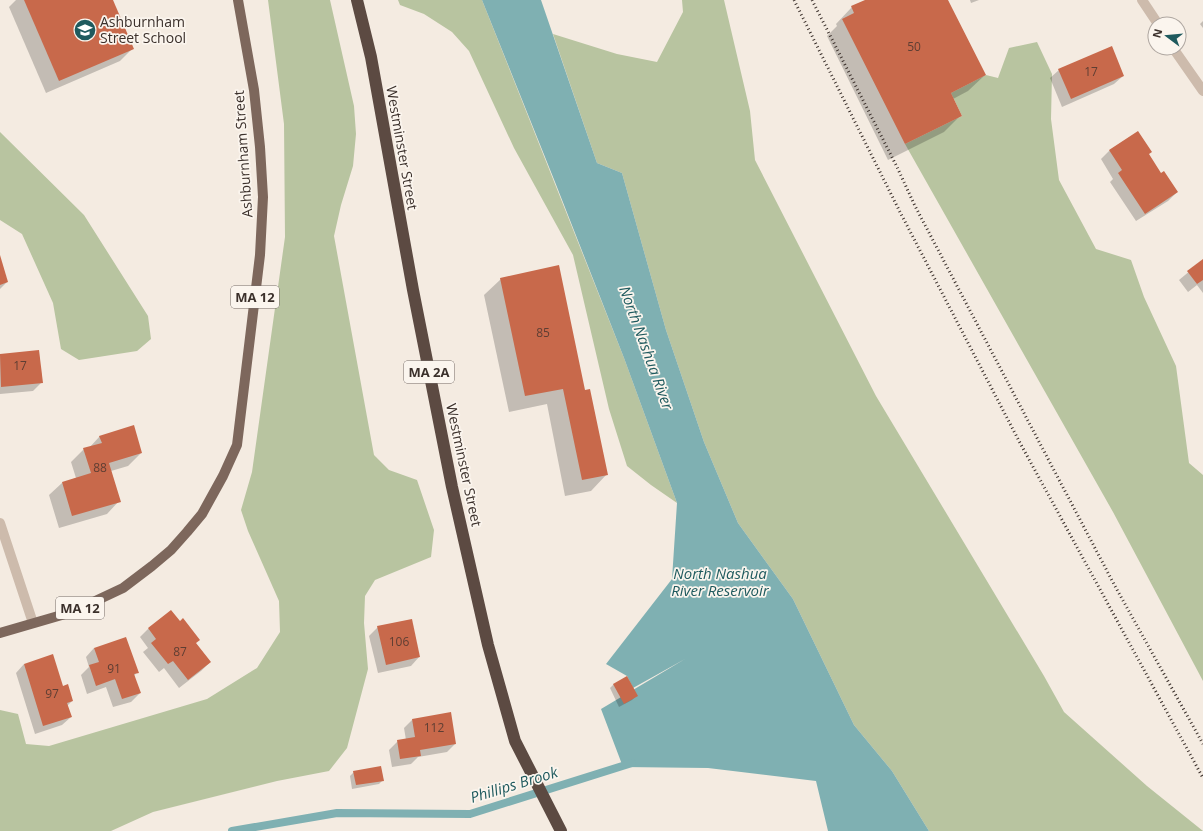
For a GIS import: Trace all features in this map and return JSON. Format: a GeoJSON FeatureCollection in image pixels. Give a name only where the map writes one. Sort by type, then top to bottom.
{"type":"FeatureCollection","features":[{"type":"Feature","properties":{"kind":"highway","name":"Westminster Street"},"geometry":{"type":"LineString","coordinates":[[357,0],[371,57],[413,290],[452,487],[488,645],[515,741],[561,831]]}},
{"type":"Feature","properties":{"kind":"main road","name":"Ashburnham Street"},"geometry":{"type":"LineString","coordinates":[[0,633],[72,612],[124,588],[171,550],[202,514],[223,476],[237,445],[260,255],[263,197],[260,147],[254,90],[238,0]]}},
{"type":"Feature","properties":{"kind":"street"},"geometry":{"type":"LineString","coordinates":[[1142,0],[1153,16]]}},
{"type":"Feature","properties":{"kind":"street"},"geometry":{"type":"LineString","coordinates":[[1179,56],[1203,91]]}},
{"type":"Feature","properties":{"kind":"street"},"geometry":{"type":"LineString","coordinates":[[0,523],[33,623]]}},
{"type":"Feature","properties":{"kind":"green space"},"geometry":{"type":"Polygon","coordinates":[[[268,0],[330,0],[354,106],[356,134],[353,166],[341,205],[334,236],[374,455],[389,470],[417,480],[434,530],[431,557],[375,580],[365,596],[364,623],[368,669],[347,748],[329,771],[277,781],[153,812],[111,831],[0,831],[0,710],[18,714],[26,744],[49,746],[207,699],[257,668],[280,632],[279,601],[248,531],[241,510],[252,472],[285,237],[284,124],[268,0]]]}},
{"type":"Feature","properties":{"kind":"green space"},"geometry":{"type":"Polygon","coordinates":[[[398,0],[482,0],[624,358],[677,503],[627,466],[609,409],[573,255],[514,148],[469,51],[452,32],[424,14],[400,5],[398,0]]]}},
{"type":"Feature","properties":{"kind":"green space"},"geometry":{"type":"Polygon","coordinates":[[[682,0],[724,0],[750,111],[755,160],[876,396],[1044,676],[1064,712],[1147,786],[1203,831],[929,831],[892,771],[854,725],[793,599],[738,523],[704,442],[666,330],[622,173],[597,163],[553,34],[617,54],[657,62],[683,12],[682,0]]]}},
{"type":"Feature","properties":{"kind":"green space"},"geometry":{"type":"Polygon","coordinates":[[[1037,42],[1052,74],[1051,119],[1059,180],[1096,249],[1131,260],[1144,297],[1176,366],[1189,463],[1203,475],[1203,681],[1113,512],[905,144],[962,116],[951,93],[986,75],[998,78],[1009,48],[1037,42]]]}},
{"type":"Feature","properties":{"kind":"green space"},"geometry":{"type":"Polygon","coordinates":[[[0,132],[84,215],[148,316],[151,339],[137,351],[79,360],[61,349],[53,303],[22,234],[0,220],[0,132]]]}},
{"type":"Feature","properties":{"kind":"water"},"geometry":{"type":"Polygon","coordinates":[[[482,0],[541,0],[597,163],[622,173],[666,330],[704,442],[738,523],[793,599],[854,725],[892,771],[929,831],[828,831],[816,781],[708,768],[623,767],[601,709],[685,659],[633,688],[627,676],[606,664],[672,579],[677,503],[624,358],[482,0]]]}},
{"type":"Feature","properties":{"kind":"building"},"geometry":{"type":"Polygon","coordinates":[[[24,0],[113,0],[134,49],[59,81],[24,0]]]}},
{"type":"Feature","properties":{"kind":"building"},"geometry":{"type":"Polygon","coordinates":[[[865,0],[948,0],[986,75],[951,93],[962,116],[905,144],[842,19],[854,13],[851,6],[865,0]]]}},
{"type":"Feature","properties":{"kind":"building"},"geometry":{"type":"Polygon","coordinates":[[[1112,46],[1124,76],[1071,99],[1058,69],[1112,46]]]}},
{"type":"Feature","properties":{"kind":"building"},"geometry":{"type":"Polygon","coordinates":[[[1138,131],[1152,152],[1149,154],[1161,173],[1164,171],[1178,192],[1145,214],[1118,173],[1122,170],[1109,150],[1138,131]]]}},
{"type":"Feature","properties":{"kind":"building"},"geometry":{"type":"Polygon","coordinates":[[[0,255],[8,282],[0,285],[0,255]]]}},
{"type":"Feature","properties":{"kind":"building"},"geometry":{"type":"Polygon","coordinates":[[[1203,259],[1203,280],[1197,284],[1187,271],[1203,259]]]}},
{"type":"Feature","properties":{"kind":"building"},"geometry":{"type":"Polygon","coordinates":[[[559,265],[585,390],[590,389],[608,475],[582,480],[563,389],[525,396],[500,278],[559,265]]]}},
{"type":"Feature","properties":{"kind":"building"},"geometry":{"type":"Polygon","coordinates":[[[39,350],[43,383],[1,387],[0,354],[39,350]]]}},
{"type":"Feature","properties":{"kind":"building"},"geometry":{"type":"Polygon","coordinates":[[[134,425],[142,453],[109,463],[121,502],[72,516],[62,482],[91,473],[83,448],[102,443],[99,436],[134,425]]]}},
{"type":"Feature","properties":{"kind":"building"},"geometry":{"type":"Polygon","coordinates":[[[171,610],[180,621],[183,618],[200,640],[196,643],[211,662],[188,680],[173,661],[168,664],[151,643],[156,639],[148,628],[171,610]]]}},
{"type":"Feature","properties":{"kind":"building"},"geometry":{"type":"Polygon","coordinates":[[[412,619],[420,657],[386,665],[377,626],[412,619]]]}},
{"type":"Feature","properties":{"kind":"building"},"geometry":{"type":"Polygon","coordinates":[[[126,637],[139,673],[134,674],[141,693],[122,699],[115,679],[96,686],[89,665],[99,662],[94,648],[126,637]]]}},
{"type":"Feature","properties":{"kind":"building"},"geometry":{"type":"Polygon","coordinates":[[[53,654],[63,686],[68,684],[73,701],[67,703],[72,717],[43,726],[24,664],[53,654]]]}},
{"type":"Feature","properties":{"kind":"building"},"geometry":{"type":"Polygon","coordinates":[[[627,676],[638,696],[624,704],[613,684],[627,676]]]}},
{"type":"Feature","properties":{"kind":"building"},"geometry":{"type":"Polygon","coordinates":[[[451,712],[456,744],[420,750],[421,756],[400,759],[397,740],[415,737],[412,719],[451,712]]]}},
{"type":"Feature","properties":{"kind":"building"},"geometry":{"type":"Polygon","coordinates":[[[381,766],[384,781],[356,785],[353,771],[381,766]]]}},
{"type":"Feature","properties":{"kind":"waterway","name":"Phillips Brook"},"geometry":{"type":"LineString","coordinates":[[232,831],[337,813],[470,814],[632,763]]}},
{"type":"Feature","properties":{"kind":"railway"},"geometry":{"type":"LineString","coordinates":[[794,0],[900,212],[1019,441],[1203,778]]}},
{"type":"Feature","properties":{"kind":"railway"},"geometry":{"type":"LineString","coordinates":[[812,0],[897,167],[915,206],[1116,588],[1203,744]]}},
{"type":"Feature","properties":{"kind":"place","name":"Ashburnham Street School"},"geometry":{"type":"Point","coordinates":[85,30]}},
{"type":"Feature","properties":{"kind":"water label","name":"North Nashua River"},"geometry":{"type":"Point","coordinates":[646,348]}},
{"type":"Feature","properties":{"kind":"water label","name":"North Nashua River Reservoir"},"geometry":{"type":"Point","coordinates":[720,582]}}]}
